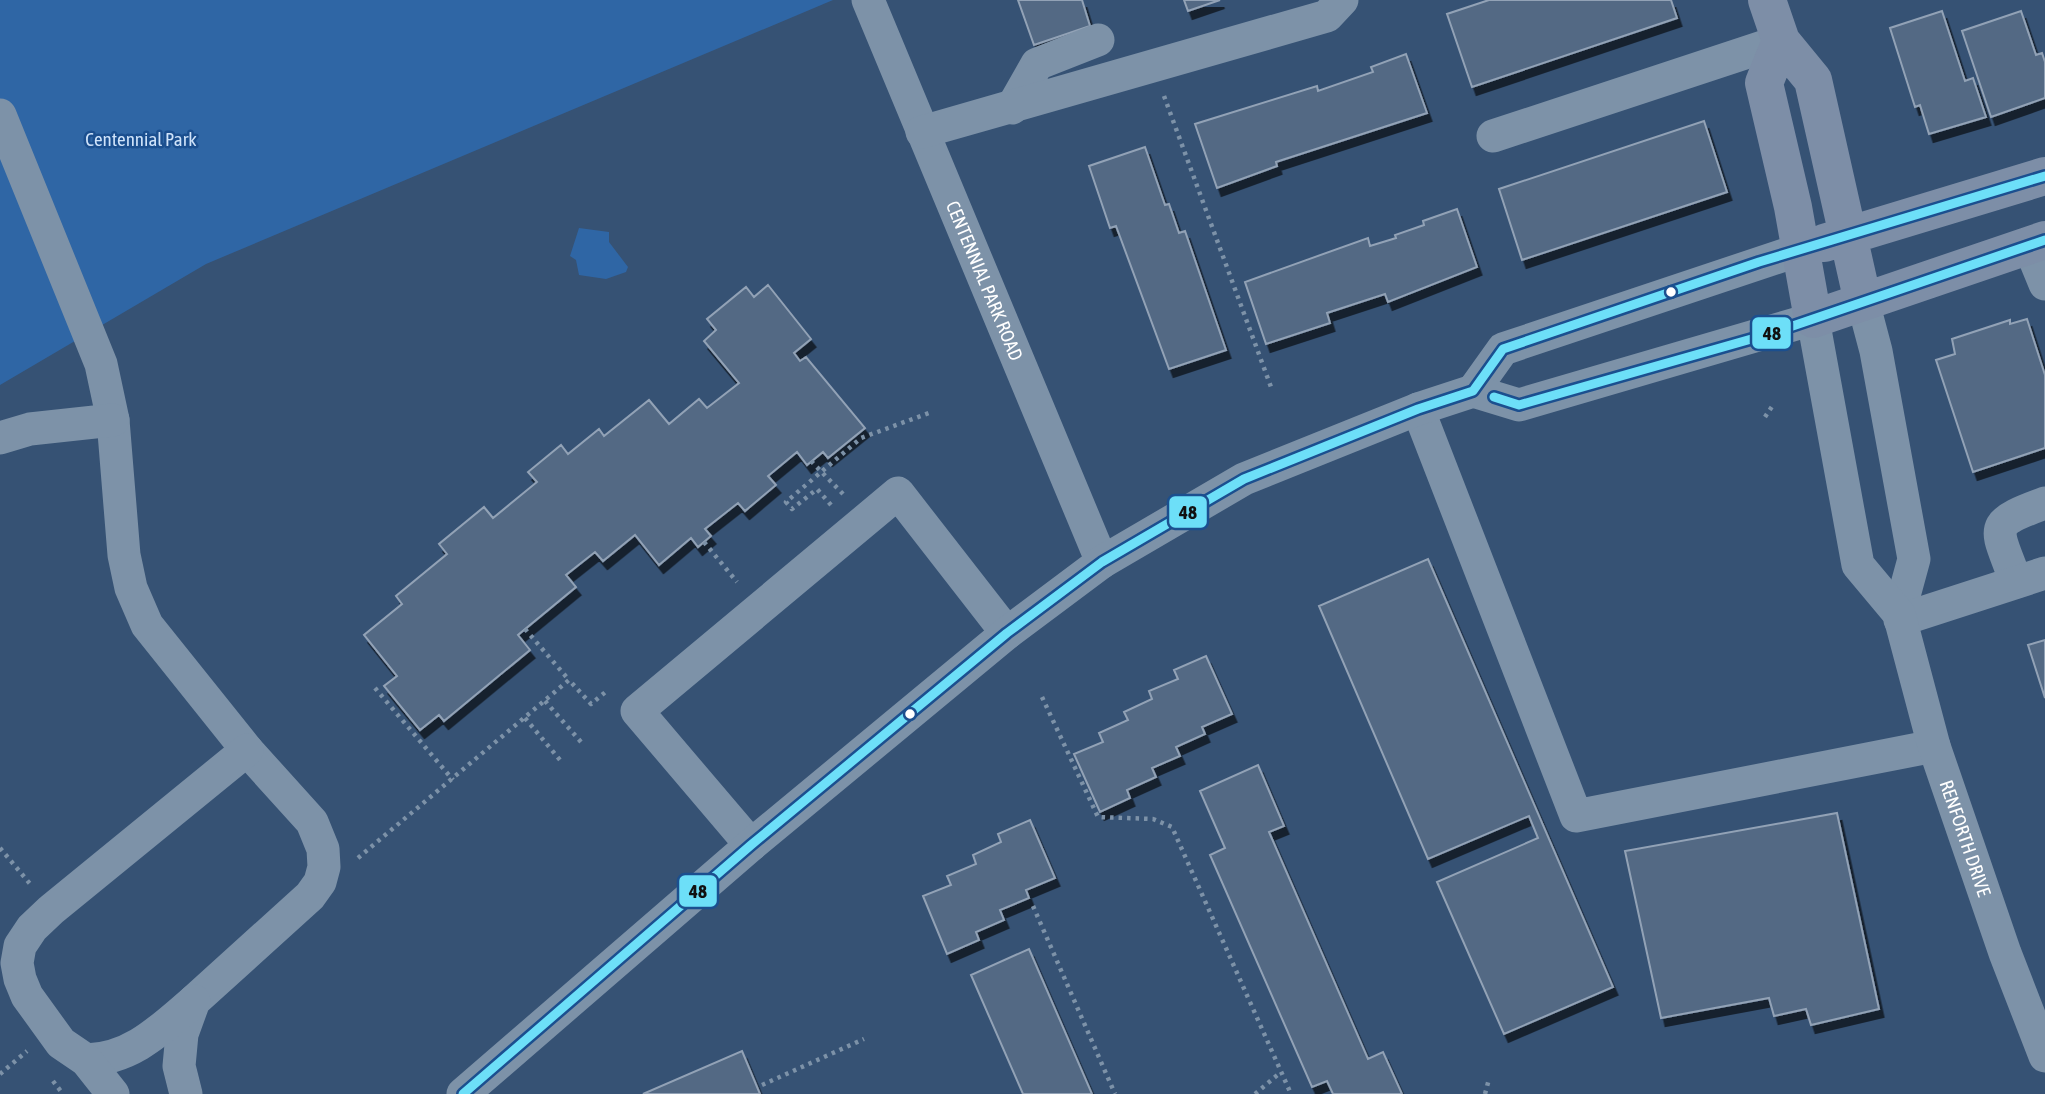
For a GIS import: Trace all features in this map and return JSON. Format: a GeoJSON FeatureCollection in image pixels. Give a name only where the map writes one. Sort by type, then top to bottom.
{"type":"FeatureCollection","features":[{"type":"Feature","properties":{"kind":"main road"},"geometry":{"type":"LineString","coordinates":[[1767,0],[1781,41],[1814,80],[1863,302]]}},
{"type":"Feature","properties":{"kind":"main road","name":"RENFORTH DRIVE"},"geometry":{"type":"LineString","coordinates":[[1781,41],[1764,83],[1802,249],[1813,319]]}},
{"type":"Feature","properties":{"kind":"main road"},"geometry":{"type":"LineString","coordinates":[[1802,249],[2045,176]]}},
{"type":"Feature","properties":{"kind":"main road"},"geometry":{"type":"LineString","coordinates":[[1813,319],[2037,243]]}},
{"type":"Feature","properties":{"kind":"street","name":"CENTENNIAL PARK ROAD"},"geometry":{"type":"LineString","coordinates":[[868,0],[1102,562]]}},
{"type":"Feature","properties":{"kind":"street"},"geometry":{"type":"LineString","coordinates":[[922,132],[1327,16],[1342,0]]}},
{"type":"Feature","properties":{"kind":"street"},"geometry":{"type":"LineString","coordinates":[[1012,108],[1037,64],[1098,40]]}},
{"type":"Feature","properties":{"kind":"street"},"geometry":{"type":"LineString","coordinates":[[1493,136],[1781,41]]}},
{"type":"Feature","properties":{"kind":"street"},"geometry":{"type":"LineString","coordinates":[[0,115],[101,364],[113,420],[124,555],[131,587],[147,625],[247,750],[312,822],[323,849],[324,867],[320,882],[310,896],[194,1001],[128,1053],[107,1060],[86,1060]]}},
{"type":"Feature","properties":{"kind":"street"},"geometry":{"type":"LineString","coordinates":[[2037,243],[2045,284]]}},
{"type":"Feature","properties":{"kind":"street"},"geometry":{"type":"LineString","coordinates":[[1473,391],[1503,349],[1802,249]]}},
{"type":"Feature","properties":{"kind":"street"},"geometry":{"type":"LineString","coordinates":[[1863,302],[1876,351],[1914,559],[1899,617]]}},
{"type":"Feature","properties":{"kind":"street"},"geometry":{"type":"LineString","coordinates":[[463,1094],[751,845],[1007,633],[1102,562],[1244,480],[1418,409],[1473,391],[1519,405],[1813,319]]}},
{"type":"Feature","properties":{"kind":"street","name":"RENFORTH DRIVE"},"geometry":{"type":"LineString","coordinates":[[1813,319],[1858,565],[1899,617],[1934,746],[2005,953],[2045,1056]]}},
{"type":"Feature","properties":{"kind":"street"},"geometry":{"type":"LineString","coordinates":[[1418,409],[1576,816],[1934,746]]}},
{"type":"Feature","properties":{"kind":"street"},"geometry":{"type":"LineString","coordinates":[[0,438],[30,429],[113,420]]}},
{"type":"Feature","properties":{"kind":"street"},"geometry":{"type":"LineString","coordinates":[[751,845],[637,711],[898,493],[1007,633]]}},
{"type":"Feature","properties":{"kind":"street"},"geometry":{"type":"LineString","coordinates":[[1899,617],[2030,577],[2000,537],[2000,526],[2005,518],[2045,503]]}},
{"type":"Feature","properties":{"kind":"street"},"geometry":{"type":"LineString","coordinates":[[113,1094],[86,1060],[61,1043],[27,996],[17,963],[20,946],[32,928],[51,910],[247,750]]}},
{"type":"Feature","properties":{"kind":"street"},"geometry":{"type":"LineString","coordinates":[[186,1094],[179,1066],[182,1034],[194,1001]]}},
{"type":"Feature","properties":{"kind":"path"},"geometry":{"type":"LineString","coordinates":[[1153,67],[1271,387]]}},
{"type":"Feature","properties":{"kind":"path"},"geometry":{"type":"LineString","coordinates":[[1765,417],[1773,405]]}},
{"type":"Feature","properties":{"kind":"path"},"geometry":{"type":"LineString","coordinates":[[831,505],[817,489],[792,509],[786,502],[861,438],[929,412]]}},
{"type":"Feature","properties":{"kind":"path"},"geometry":{"type":"LineString","coordinates":[[811,461],[844,494],[820,514]]}},
{"type":"Feature","properties":{"kind":"path"},"geometry":{"type":"LineString","coordinates":[[704,542],[760,608]]}},
{"type":"Feature","properties":{"kind":"path"},"geometry":{"type":"LineString","coordinates":[[726,590],[747,573]]}},
{"type":"Feature","properties":{"kind":"path"},"geometry":{"type":"LineString","coordinates":[[525,629],[591,704],[611,687]]}},
{"type":"Feature","properties":{"kind":"path"},"geometry":{"type":"LineString","coordinates":[[360,858],[569,680]]}},
{"type":"Feature","properties":{"kind":"path"},"geometry":{"type":"LineString","coordinates":[[375,688],[453,780]]}},
{"type":"Feature","properties":{"kind":"path"},"geometry":{"type":"LineString","coordinates":[[1042,697],[1098,817],[1153,819],[1172,827],[1291,1094]]}},
{"type":"Feature","properties":{"kind":"path"},"geometry":{"type":"LineString","coordinates":[[545,701],[581,742]]}},
{"type":"Feature","properties":{"kind":"path"},"geometry":{"type":"LineString","coordinates":[[524,719],[560,760]]}},
{"type":"Feature","properties":{"kind":"path"},"geometry":{"type":"LineString","coordinates":[[0,848],[33,888]]}},
{"type":"Feature","properties":{"kind":"path"},"geometry":{"type":"LineString","coordinates":[[1033,906],[1115,1094]]}},
{"type":"Feature","properties":{"kind":"path"},"geometry":{"type":"LineString","coordinates":[[762,1085],[864,1039]]}},
{"type":"Feature","properties":{"kind":"path"},"geometry":{"type":"LineString","coordinates":[[0,1074],[27,1051],[34,1059]]}},
{"type":"Feature","properties":{"kind":"path"},"geometry":{"type":"LineString","coordinates":[[1255,1094],[1280,1072]]}},
{"type":"Feature","properties":{"kind":"path"},"geometry":{"type":"LineString","coordinates":[[49,1077],[63,1094]]}},
{"type":"Feature","properties":{"kind":"path"},"geometry":{"type":"LineString","coordinates":[[1485,1094],[1489,1079]]}},
{"type":"Feature","properties":{"kind":"green space","name":"Centennial Park"},"geometry":{"type":"Polygon","coordinates":[[[0,0],[833,0],[206,264],[0,385],[0,0]]]}},
{"type":"Feature","properties":{"kind":"green space"},"geometry":{"type":"Polygon","coordinates":[[[579,228],[609,232],[609,242],[628,267],[626,272],[606,279],[579,275],[576,260],[570,256],[579,228]]]}},
{"type":"Feature","properties":{"kind":"building"},"geometry":{"type":"Polygon","coordinates":[[[1018,0],[1082,0],[1090,26],[1034,45],[1018,0]]]}},
{"type":"Feature","properties":{"kind":"building"},"geometry":{"type":"Polygon","coordinates":[[[1184,0],[1220,0],[1188,11],[1184,0]]]}},
{"type":"Feature","properties":{"kind":"building"},"geometry":{"type":"Polygon","coordinates":[[[1489,0],[1671,0],[1677,18],[1472,87],[1447,14],[1489,0]]]}},
{"type":"Feature","properties":{"kind":"building"},"geometry":{"type":"Polygon","coordinates":[[[1942,11],[1965,81],[1973,78],[1986,117],[1929,134],[1920,105],[1915,107],[1890,28],[1942,11]]]}},
{"type":"Feature","properties":{"kind":"building"},"geometry":{"type":"Polygon","coordinates":[[[2021,11],[2036,55],[2042,53],[2045,62],[2045,98],[1991,117],[1962,31],[2021,11]]]}},
{"type":"Feature","properties":{"kind":"building"},"geometry":{"type":"Polygon","coordinates":[[[1406,54],[1427,113],[1276,162],[1277,166],[1217,188],[1195,124],[1317,86],[1318,91],[1373,72],[1371,67],[1406,54]]]}},
{"type":"Feature","properties":{"kind":"building"},"geometry":{"type":"Polygon","coordinates":[[[1704,121],[1727,192],[1522,260],[1499,189],[1704,121]]]}},
{"type":"Feature","properties":{"kind":"building"},"geometry":{"type":"Polygon","coordinates":[[[1145,147],[1165,205],[1169,204],[1179,233],[1185,231],[1226,350],[1169,369],[1116,226],[1110,228],[1089,166],[1145,147]]]}},
{"type":"Feature","properties":{"kind":"building"},"geometry":{"type":"Polygon","coordinates":[[[1457,209],[1477,267],[1388,302],[1385,294],[1327,313],[1330,323],[1266,344],[1245,282],[1368,238],[1370,246],[1396,238],[1395,235],[1424,225],[1423,221],[1457,209]]]}},
{"type":"Feature","properties":{"kind":"building"},"geometry":{"type":"Polygon","coordinates":[[[768,285],[811,339],[794,353],[800,361],[806,357],[865,428],[828,458],[823,452],[807,465],[797,452],[768,476],[776,485],[745,511],[738,503],[705,529],[711,536],[698,547],[691,538],[659,565],[635,535],[603,561],[595,552],[566,575],[576,587],[518,635],[530,650],[444,721],[439,715],[420,730],[384,686],[397,676],[364,635],[402,604],[396,596],[447,554],[439,544],[484,507],[493,518],[537,482],[528,472],[561,445],[568,454],[599,429],[604,436],[649,400],[669,424],[699,399],[707,408],[739,383],[704,341],[716,330],[707,319],[746,287],[754,297],[768,285]]]}},
{"type":"Feature","properties":{"kind":"building"},"geometry":{"type":"Polygon","coordinates":[[[2027,319],[2045,375],[2045,448],[1973,472],[1936,360],[1955,354],[1952,339],[2010,320],[2010,324],[2027,319]]]}},
{"type":"Feature","properties":{"kind":"building"},"geometry":{"type":"Polygon","coordinates":[[[1428,559],[1613,987],[1504,1034],[1437,882],[1538,838],[1529,816],[1428,859],[1319,606],[1428,559]]]}},
{"type":"Feature","properties":{"kind":"building"},"geometry":{"type":"Polygon","coordinates":[[[2045,640],[2045,698],[2028,645],[2045,640]]]}},
{"type":"Feature","properties":{"kind":"building"},"geometry":{"type":"Polygon","coordinates":[[[1206,656],[1232,714],[1202,727],[1205,734],[1176,747],[1180,756],[1152,768],[1156,777],[1127,790],[1130,798],[1100,812],[1074,754],[1103,742],[1099,733],[1128,720],[1124,712],[1152,699],[1149,691],[1178,679],[1174,670],[1206,656]]]}},
{"type":"Feature","properties":{"kind":"building"},"geometry":{"type":"Polygon","coordinates":[[[1258,765],[1284,826],[1269,832],[1368,1059],[1383,1052],[1402,1094],[1333,1094],[1327,1081],[1312,1087],[1210,855],[1225,848],[1200,791],[1258,765]]]}},
{"type":"Feature","properties":{"kind":"building"},"geometry":{"type":"Polygon","coordinates":[[[1837,813],[1879,1009],[1811,1025],[1806,1009],[1774,1016],[1769,998],[1661,1018],[1625,851],[1837,813]]]}},
{"type":"Feature","properties":{"kind":"building"},"geometry":{"type":"Polygon","coordinates":[[[1030,820],[1055,878],[1026,890],[1029,898],[1000,910],[1004,920],[976,932],[979,940],[947,954],[923,896],[951,885],[947,876],[976,864],[973,855],[1001,842],[998,834],[1030,820]]]}},
{"type":"Feature","properties":{"kind":"building"},"geometry":{"type":"Polygon","coordinates":[[[1029,949],[1092,1094],[1023,1094],[971,975],[1029,949]]]}},
{"type":"Feature","properties":{"kind":"building"},"geometry":{"type":"Polygon","coordinates":[[[742,1051],[760,1094],[643,1094],[742,1051]]]}},
{"type":"Feature","properties":{"kind":"transit line","name":"48"},"geometry":{"type":"LineString","coordinates":[[463,1094],[751,845],[1007,633],[1102,562],[1244,479],[1418,409],[1473,391],[1503,349],[1759,262],[2045,176]]}},
{"type":"Feature","properties":{"kind":"transit line","name":"48"},"geometry":{"type":"LineString","coordinates":[[1494,397],[1519,405],[1769,334],[2045,240]]}}]}
